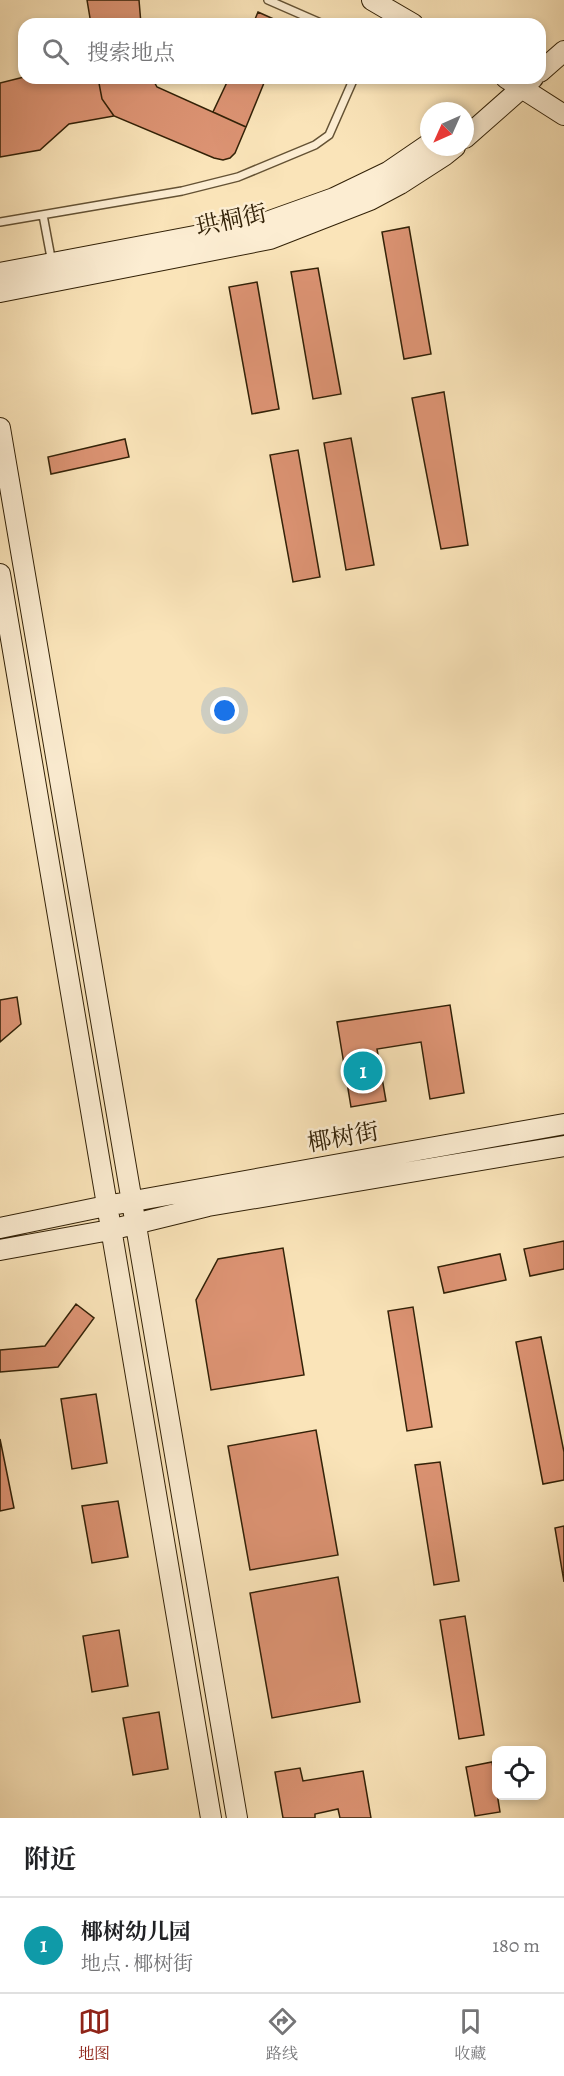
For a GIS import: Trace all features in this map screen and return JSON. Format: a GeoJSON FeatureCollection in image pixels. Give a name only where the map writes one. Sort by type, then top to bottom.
{"type":"FeatureCollection","features":[{"type":"Feature","properties":{"kind":"street"},"geometry":{"type":"LineString","coordinates":[[372,0],[403,18]]}},
{"type":"Feature","properties":{"kind":"street"},"geometry":{"type":"LineString","coordinates":[[546,67],[564,51]]}},
{"type":"Feature","properties":{"kind":"street"},"geometry":{"type":"LineString","coordinates":[[474,114],[516,84]]}},
{"type":"Feature","properties":{"kind":"street"},"geometry":{"type":"LineString","coordinates":[[474,129],[517,84]]}},
{"type":"Feature","properties":{"kind":"street"},"geometry":{"type":"LineString","coordinates":[[524,84],[564,115]]}},
{"type":"Feature","properties":{"kind":"street","name":"珙桐街"},"geometry":{"type":"LineString","coordinates":[[0,273],[264,223],[334,198],[388,172],[420,150]]}},
{"type":"Feature","properties":{"kind":"street","name":"珙桐街"},"geometry":{"type":"LineString","coordinates":[[0,292],[270,239],[370,200],[443,156]]}},
{"type":"Feature","properties":{"kind":"street"},"geometry":{"type":"LineString","coordinates":[[0,428],[237,1818]]}},
{"type":"Feature","properties":{"kind":"street"},"geometry":{"type":"LineString","coordinates":[[0,573],[211,1818]]}},
{"type":"Feature","properties":{"kind":"street","name":"椰树街"},"geometry":{"type":"LineString","coordinates":[[0,1228],[132,1201],[564,1124]]}},
{"type":"Feature","properties":{"kind":"street","name":"椰树街"},"geometry":{"type":"LineString","coordinates":[[0,1250],[110,1230],[208,1206],[564,1146]]}},
{"type":"Feature","properties":{"kind":"lane"},"geometry":{"type":"LineString","coordinates":[[268,0],[309,18]]}},
{"type":"Feature","properties":{"kind":"lane"},"geometry":{"type":"LineString","coordinates":[[0,222],[182,191],[238,177],[315,145],[329,135],[351,84]]}},
{"type":"Feature","properties":{"kind":"lane"},"geometry":{"type":"LineString","coordinates":[[43,215],[52,264]]}},
{"type":"Feature","properties":{"kind":"building"},"geometry":{"type":"Polygon","coordinates":[[[87,0],[139,0],[140,18],[90,18],[87,0]]]}},
{"type":"Feature","properties":{"kind":"building"},"geometry":{"type":"Polygon","coordinates":[[[258,12],[271,18],[256,18],[258,12]]]}},
{"type":"Feature","properties":{"kind":"building"},"geometry":{"type":"Polygon","coordinates":[[[18,78],[18,84],[99,84],[102,99],[114,116],[69,124],[40,150],[0,157],[0,83],[18,78]]]}},
{"type":"Feature","properties":{"kind":"building"},"geometry":{"type":"Polygon","coordinates":[[[99,84],[155,84],[157,87],[246,127],[235,153],[223,160],[114,116],[102,99],[99,84]]]}},
{"type":"Feature","properties":{"kind":"building"},"geometry":{"type":"Polygon","coordinates":[[[226,84],[264,84],[246,127],[213,112],[226,84]]]}},
{"type":"Feature","properties":{"kind":"building"},"geometry":{"type":"Polygon","coordinates":[[[409,227],[431,354],[404,359],[382,232],[409,227]]]}},
{"type":"Feature","properties":{"kind":"building"},"geometry":{"type":"Polygon","coordinates":[[[318,268],[341,394],[313,399],[291,272],[318,268]]]}},
{"type":"Feature","properties":{"kind":"building"},"geometry":{"type":"Polygon","coordinates":[[[257,282],[279,409],[252,414],[229,287],[257,282]]]}},
{"type":"Feature","properties":{"kind":"building"},"geometry":{"type":"Polygon","coordinates":[[[444,392],[468,545],[441,549],[412,398],[444,392]]]}},
{"type":"Feature","properties":{"kind":"building"},"geometry":{"type":"Polygon","coordinates":[[[351,438],[374,565],[346,570],[324,443],[351,438]]]}},
{"type":"Feature","properties":{"kind":"building"},"geometry":{"type":"Polygon","coordinates":[[[125,439],[129,457],[51,474],[48,457],[125,439]]]}},
{"type":"Feature","properties":{"kind":"building"},"geometry":{"type":"Polygon","coordinates":[[[298,450],[320,577],[293,582],[270,455],[298,450]]]}},
{"type":"Feature","properties":{"kind":"building"},"geometry":{"type":"Polygon","coordinates":[[[17,997],[21,1024],[0,1042],[0,1000],[17,997]]]}},
{"type":"Feature","properties":{"kind":"building"},"geometry":{"type":"Polygon","coordinates":[[[450,1005],[464,1093],[430,1099],[421,1042],[377,1049],[386,1101],[351,1107],[337,1022],[450,1005]]]}},
{"type":"Feature","properties":{"kind":"building"},"geometry":{"type":"Polygon","coordinates":[[[564,1241],[564,1269],[530,1276],[524,1249],[564,1241]]]}},
{"type":"Feature","properties":{"kind":"building"},"geometry":{"type":"Polygon","coordinates":[[[283,1248],[304,1375],[211,1390],[196,1300],[218,1259],[283,1248]]]}},
{"type":"Feature","properties":{"kind":"building"},"geometry":{"type":"Polygon","coordinates":[[[500,1254],[506,1280],[444,1293],[438,1267],[500,1254]]]}},
{"type":"Feature","properties":{"kind":"building"},"geometry":{"type":"Polygon","coordinates":[[[76,1304],[94,1318],[58,1367],[0,1372],[0,1350],[45,1346],[76,1304]]]}},
{"type":"Feature","properties":{"kind":"building"},"geometry":{"type":"Polygon","coordinates":[[[413,1307],[432,1427],[407,1431],[388,1311],[413,1307]]]}},
{"type":"Feature","properties":{"kind":"building"},"geometry":{"type":"Polygon","coordinates":[[[541,1337],[564,1452],[564,1480],[543,1484],[516,1342],[541,1337]]]}},
{"type":"Feature","properties":{"kind":"building"},"geometry":{"type":"Polygon","coordinates":[[[96,1394],[107,1463],[72,1469],[61,1399],[96,1394]]]}},
{"type":"Feature","properties":{"kind":"building"},"geometry":{"type":"Polygon","coordinates":[[[316,1430],[338,1555],[250,1570],[228,1446],[316,1430]]]}},
{"type":"Feature","properties":{"kind":"building"},"geometry":{"type":"Polygon","coordinates":[[[0,1439],[14,1508],[0,1511],[0,1439]]]}},
{"type":"Feature","properties":{"kind":"building"},"geometry":{"type":"Polygon","coordinates":[[[440,1462],[459,1581],[434,1585],[415,1465],[440,1462]]]}},
{"type":"Feature","properties":{"kind":"building"},"geometry":{"type":"Polygon","coordinates":[[[118,1501],[128,1557],[92,1563],[82,1506],[118,1501]]]}},
{"type":"Feature","properties":{"kind":"building"},"geometry":{"type":"Polygon","coordinates":[[[564,1526],[564,1582],[555,1528],[564,1526]]]}},
{"type":"Feature","properties":{"kind":"building"},"geometry":{"type":"Polygon","coordinates":[[[338,1577],[360,1702],[272,1718],[250,1593],[338,1577]]]}},
{"type":"Feature","properties":{"kind":"building"},"geometry":{"type":"Polygon","coordinates":[[[465,1616],[484,1735],[459,1739],[440,1620],[465,1616]]]}},
{"type":"Feature","properties":{"kind":"building"},"geometry":{"type":"Polygon","coordinates":[[[119,1630],[128,1686],[92,1692],[83,1636],[119,1630]]]}},
{"type":"Feature","properties":{"kind":"building"},"geometry":{"type":"Polygon","coordinates":[[[159,1712],[168,1769],[133,1775],[123,1718],[159,1712]]]}},
{"type":"Feature","properties":{"kind":"building"},"geometry":{"type":"Polygon","coordinates":[[[492,1762],[492,1800],[498,1800],[500,1812],[475,1816],[466,1767],[492,1762]]]}},
{"type":"Feature","properties":{"kind":"building"},"geometry":{"type":"Polygon","coordinates":[[[300,1768],[303,1781],[363,1771],[371,1818],[340,1818],[338,1809],[315,1814],[315,1818],[283,1818],[275,1772],[300,1768]]]}},
{"type":"Feature","properties":{"kind":"place","name":"椰树幼儿园"},"geometry":{"type":"Point","coordinates":[363,1071]}}]}
